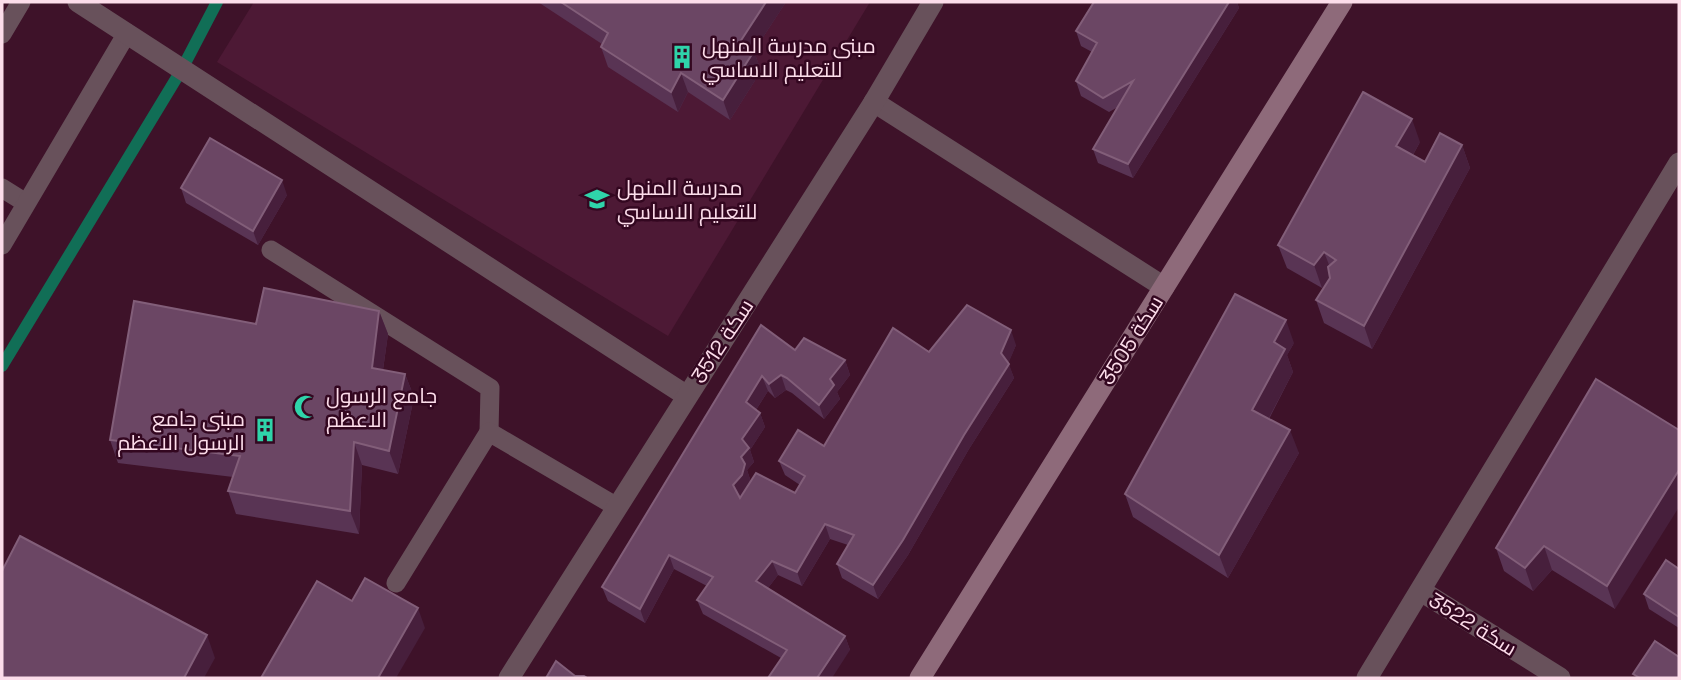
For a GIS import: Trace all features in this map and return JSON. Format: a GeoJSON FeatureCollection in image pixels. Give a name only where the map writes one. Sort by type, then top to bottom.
{"type":"FeatureCollection","features":[{"type":"Feature","properties":{"kind":"street"},"geometry":{"type":"LineString","coordinates":[[78,2],[687,396]]}},
{"type":"Feature","properties":{"kind":"street","name":"سكة 3512"},"geometry":{"type":"LineString","coordinates":[[509,678],[874,102],[933,2]]}},
{"type":"Feature","properties":{"kind":"street","name":"سكة 3505"},"geometry":{"type":"LineString","coordinates":[[920,678],[1342,2]]}},
{"type":"Feature","properties":{"kind":"street"},"geometry":{"type":"LineString","coordinates":[[874,102],[1164,287]]}},
{"type":"Feature","properties":{"kind":"street"},"geometry":{"type":"LineString","coordinates":[[1367,678],[1679,163]]}},
{"type":"Feature","properties":{"kind":"street","name":"سكة 3522"},"geometry":{"type":"LineString","coordinates":[[1421,591],[1560,678]]}},
{"type":"Feature","properties":{"kind":"lane"},"geometry":{"type":"LineString","coordinates":[[2,34],[21,2]]}},
{"type":"Feature","properties":{"kind":"lane"},"geometry":{"type":"LineString","coordinates":[[2,245],[127,33]]}},
{"type":"Feature","properties":{"kind":"lane"},"geometry":{"type":"LineString","coordinates":[[2,188],[26,203]]}},
{"type":"Feature","properties":{"kind":"lane"},"geometry":{"type":"LineString","coordinates":[[271,250],[490,388],[489,432],[396,583]]}},
{"type":"Feature","properties":{"kind":"lane"},"geometry":{"type":"LineString","coordinates":[[489,432],[617,507]]}},
{"type":"Feature","properties":{"kind":"shaded area","name":"مدرسة المنهل للتعليم الاساسي"},"geometry":{"type":"Polygon","coordinates":[[[254,2],[870,2],[668,336],[217,62],[254,2]]]}},
{"type":"Feature","properties":{"kind":"building","name":"مبنى مدرسة المنهل للتعليم الاساسي"},"geometry":{"type":"Polygon","coordinates":[[[561,2],[766,2],[740,42],[754,51],[723,100],[681,73],[671,92],[601,47],[608,33],[561,2]]]}},
{"type":"Feature","properties":{"kind":"building"},"geometry":{"type":"Polygon","coordinates":[[[1094,2],[1229,2],[1128,164],[1093,149],[1133,81],[1103,98],[1076,81],[1097,43],[1076,31],[1094,2]]]}},
{"type":"Feature","properties":{"kind":"building"},"geometry":{"type":"Polygon","coordinates":[[[1363,92],[1412,119],[1396,146],[1425,162],[1440,133],[1462,145],[1364,326],[1316,300],[1330,278],[1328,267],[1336,260],[1324,252],[1314,265],[1278,245],[1363,92]]]}},
{"type":"Feature","properties":{"kind":"building"},"geometry":{"type":"Polygon","coordinates":[[[210,138],[282,180],[253,231],[181,188],[210,138]]]}},
{"type":"Feature","properties":{"kind":"building","name":"مبنى جامع الرسول الاعظم"},"geometry":{"type":"Polygon","coordinates":[[[264,288],[379,311],[372,368],[405,374],[389,451],[354,442],[350,511],[228,491],[240,456],[110,440],[134,301],[256,324],[264,288]]]}},
{"type":"Feature","properties":{"kind":"building"},"geometry":{"type":"Polygon","coordinates":[[[1235,294],[1286,320],[1274,342],[1285,349],[1252,410],[1290,430],[1219,555],[1125,494],[1235,294]]]}},
{"type":"Feature","properties":{"kind":"building"},"geometry":{"type":"Polygon","coordinates":[[[967,305],[1011,330],[1001,353],[1009,364],[873,585],[837,564],[854,535],[825,524],[797,572],[772,561],[756,581],[845,636],[817,678],[768,678],[787,650],[697,600],[713,577],[669,555],[640,609],[602,587],[761,325],[795,350],[804,338],[845,360],[830,379],[834,385],[819,405],[787,378],[781,375],[769,384],[762,376],[746,402],[760,413],[742,439],[749,448],[741,457],[745,464],[742,475],[733,485],[740,498],[756,473],[795,493],[805,476],[779,461],[798,430],[824,446],[893,328],[929,352],[967,305]]]}},
{"type":"Feature","properties":{"kind":"building"},"geometry":{"type":"Polygon","coordinates":[[[1596,379],[1679,430],[1679,470],[1607,586],[1544,546],[1525,568],[1496,548],[1596,379]]]}},
{"type":"Feature","properties":{"kind":"building"},"geometry":{"type":"Polygon","coordinates":[[[20,536],[207,635],[184,678],[2,678],[2,571],[20,536]]]}},
{"type":"Feature","properties":{"kind":"building"},"geometry":{"type":"Polygon","coordinates":[[[1666,560],[1679,569],[1679,617],[1644,594],[1666,560]]]}},
{"type":"Feature","properties":{"kind":"building"},"geometry":{"type":"Polygon","coordinates":[[[365,578],[418,608],[378,678],[261,678],[317,581],[352,601],[365,578]]]}},
{"type":"Feature","properties":{"kind":"building"},"geometry":{"type":"Polygon","coordinates":[[[1655,641],[1679,657],[1679,678],[1640,678],[1633,674],[1655,641]]]}},
{"type":"Feature","properties":{"kind":"building"},"geometry":{"type":"Polygon","coordinates":[[[556,661],[575,676],[587,678],[546,678],[556,661]]]}},
{"type":"Feature","properties":{"kind":"waterway"},"geometry":{"type":"LineString","coordinates":[[2,366],[182,69],[217,2]]}},
{"type":"Feature","properties":{"kind":"place","name":"مبنى مدرسة المنهل للتعليم الاساسي"},"geometry":{"type":"Point","coordinates":[682,57]}},
{"type":"Feature","properties":{"kind":"place","name":"مدرسة المنهل للتعليم الاساسي"},"geometry":{"type":"Point","coordinates":[597,199]}},
{"type":"Feature","properties":{"kind":"place","name":"جامع الرسول الاعظم"},"geometry":{"type":"Point","coordinates":[306,407]}},
{"type":"Feature","properties":{"kind":"place","name":"مبنى جامع الرسول الاعظم"},"geometry":{"type":"Point","coordinates":[265,430]}}]}
